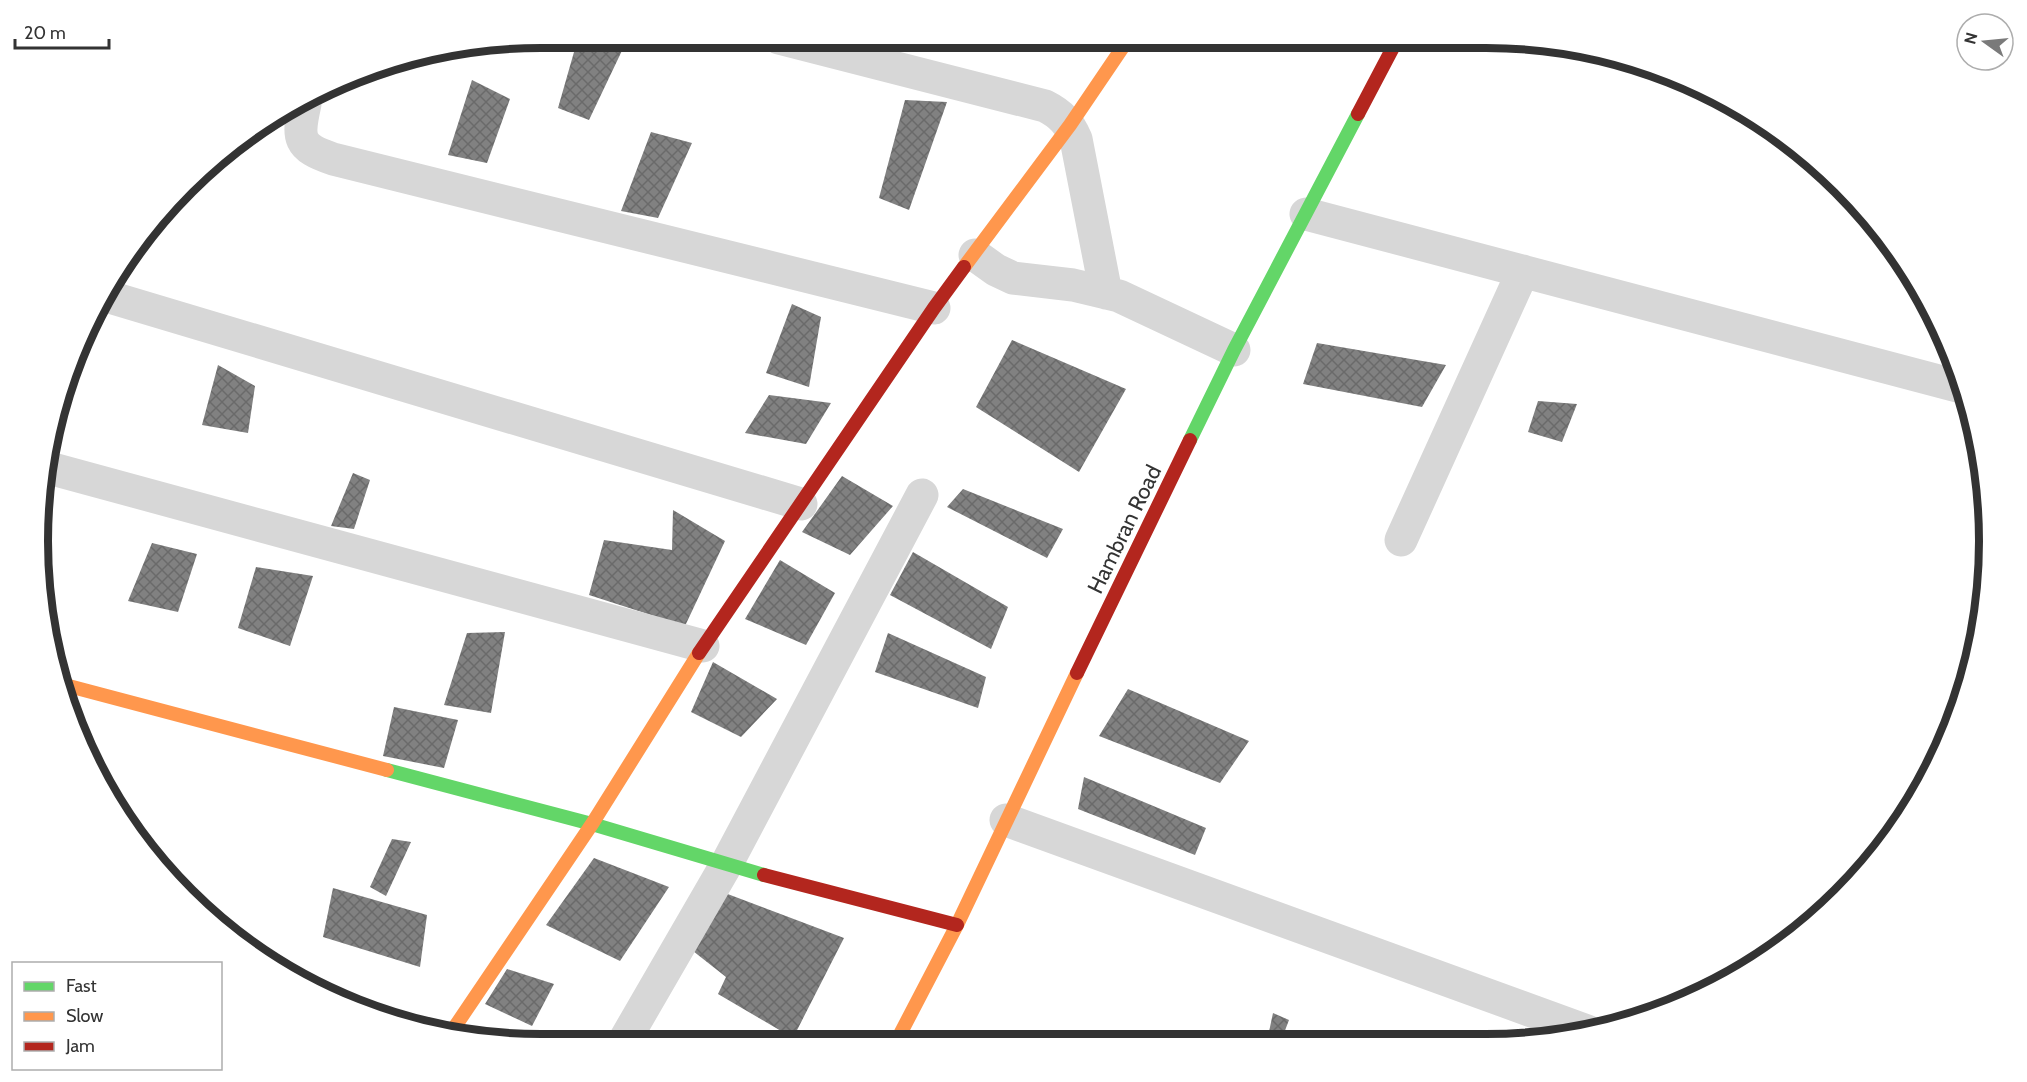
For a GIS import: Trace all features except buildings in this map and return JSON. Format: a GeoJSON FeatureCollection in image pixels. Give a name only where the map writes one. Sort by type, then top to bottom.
{"type":"FeatureCollection","features":[{"type":"Feature","properties":{"kind":"street"},"geometry":{"type":"LineString","coordinates":[[818,48],[1045,106],[1058,113],[1070,125],[1081,161],[1106,293]]}},
{"type":"Feature","properties":{"kind":"street"},"geometry":{"type":"LineString","coordinates":[[455,1027],[592,824],[703,646],[934,308],[1070,125],[1122,48]]}},
{"type":"Feature","properties":{"kind":"street","name":"Hambran Road"},"geometry":{"type":"LineString","coordinates":[[900,1034],[957,925],[1234,350],[1393,48]]}},
{"type":"Feature","properties":{"kind":"street"},"geometry":{"type":"LineString","coordinates":[[303,109],[301,137],[309,149],[333,159],[934,308]]}},
{"type":"Feature","properties":{"kind":"street"},"geometry":{"type":"LineString","coordinates":[[1306,214],[1954,385]]}},
{"type":"Feature","properties":{"kind":"street"},"geometry":{"type":"LineString","coordinates":[[975,255],[996,270],[1013,278],[1073,285],[1119,296],[1234,350]]}},
{"type":"Feature","properties":{"kind":"street"},"geometry":{"type":"LineString","coordinates":[[1401,540],[1523,271]]}},
{"type":"Feature","properties":{"kind":"street"},"geometry":{"type":"LineString","coordinates":[[112,298],[801,504]]}},
{"type":"Feature","properties":{"kind":"street"},"geometry":{"type":"LineString","coordinates":[[53,469],[703,646]]}},
{"type":"Feature","properties":{"kind":"street"},"geometry":{"type":"LineString","coordinates":[[628,1034],[726,866],[922,495]]}},
{"type":"Feature","properties":{"kind":"street"},"geometry":{"type":"LineString","coordinates":[[70,687],[592,824],[726,866],[957,925]]}},
{"type":"Feature","properties":{"kind":"street"},"geometry":{"type":"LineString","coordinates":[[1006,820],[1574,1026]]}},
{"type":"Feature","properties":{"kind":"traffic: fast"},"geometry":{"type":"LineString","coordinates":[[1190,440],[1234,350],[1358,114]]}},
{"type":"Feature","properties":{"kind":"traffic: fast"},"geometry":{"type":"LineString","coordinates":[[387,770],[592,824],[764,875]]}},
{"type":"Feature","properties":{"kind":"traffic: slow"},"geometry":{"type":"LineString","coordinates":[[964,267],[1070,125],[1122,48]]}},
{"type":"Feature","properties":{"kind":"traffic: slow"},"geometry":{"type":"LineString","coordinates":[[455,1027],[592,824],[699,653]]}},
{"type":"Feature","properties":{"kind":"traffic: slow"},"geometry":{"type":"LineString","coordinates":[[900,1034],[957,925],[1077,673]]}},
{"type":"Feature","properties":{"kind":"traffic: slow"},"geometry":{"type":"LineString","coordinates":[[70,686],[387,770]]}},
{"type":"Feature","properties":{"kind":"traffic: jam"},"geometry":{"type":"LineString","coordinates":[[1358,114],[1393,48]]}},
{"type":"Feature","properties":{"kind":"traffic: jam"},"geometry":{"type":"LineString","coordinates":[[699,653],[964,267]]}},
{"type":"Feature","properties":{"kind":"traffic: jam"},"geometry":{"type":"LineString","coordinates":[[1077,673],[1190,440]]}},
{"type":"Feature","properties":{"kind":"traffic: jam"},"geometry":{"type":"LineString","coordinates":[[764,875],[957,925]]}}]}
